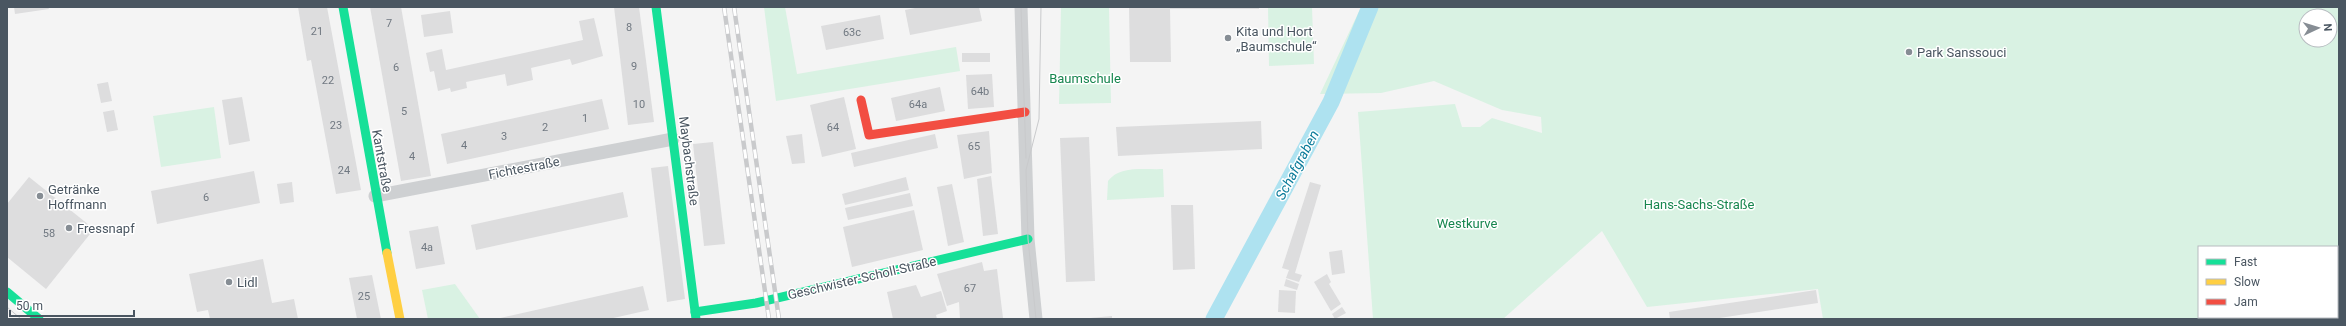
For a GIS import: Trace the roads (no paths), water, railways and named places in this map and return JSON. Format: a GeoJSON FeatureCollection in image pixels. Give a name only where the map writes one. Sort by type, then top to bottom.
{"type":"FeatureCollection","features":[{"type":"Feature","properties":{"kind":"street","name":"Kantstraße"},"geometry":{"type":"LineString","coordinates":[[343,7],[375,196],[400,319]]}},
{"type":"Feature","properties":{"kind":"street","name":"Maybachstraße"},"geometry":{"type":"LineString","coordinates":[[656,7],[695,316]]}},
{"type":"Feature","properties":{"kind":"street"},"geometry":{"type":"LineString","coordinates":[[1021,7],[1028,239],[1036,319]]}},
{"type":"Feature","properties":{"kind":"street"},"geometry":{"type":"LineString","coordinates":[[861,100],[869,135],[1025,112]]}},
{"type":"Feature","properties":{"kind":"street","name":"Fichtestraße"},"geometry":{"type":"LineString","coordinates":[[375,196],[673,139]]}},
{"type":"Feature","properties":{"kind":"street","name":"Geschwister-Scholl-Straße"},"geometry":{"type":"LineString","coordinates":[[695,316],[1028,239]]}},
{"type":"Feature","properties":{"kind":"street"},"geometry":{"type":"LineString","coordinates":[[7,292],[39,319]]}},
{"type":"Feature","properties":{"kind":"waterway","name":"Schafgraben"},"geometry":{"type":"LineString","coordinates":[[1214,319],[1331,102],[1370,7]]}},
{"type":"Feature","properties":{"kind":"tram line"},"geometry":{"type":"LineString","coordinates":[[1021,7],[1026,158]]}},
{"type":"Feature","properties":{"kind":"tram line"},"geometry":{"type":"LineString","coordinates":[[1036,319],[1028,239],[1026,170],[1039,119],[1041,7]]}},
{"type":"Feature","properties":{"kind":"tram line"},"geometry":{"type":"LineString","coordinates":[[7,307],[21,319]]}},
{"type":"Feature","properties":{"kind":"railway"},"geometry":{"type":"LineString","coordinates":[[724,7],[769,319]]}},
{"type":"Feature","properties":{"kind":"railway"},"geometry":{"type":"LineString","coordinates":[[734,7],[779,319]]}},
{"type":"Feature","properties":{"kind":"place","name":"Kita und Hort „Baumschule“"},"geometry":{"type":"Point","coordinates":[1228,38]}},
{"type":"Feature","properties":{"kind":"place","name":"Park Sanssouci"},"geometry":{"type":"Point","coordinates":[1909,52]}},
{"type":"Feature","properties":{"kind":"place","name":"Getränke Hoffmann"},"geometry":{"type":"Point","coordinates":[40,196]}},
{"type":"Feature","properties":{"kind":"place","name":"Fressnapf"},"geometry":{"type":"Point","coordinates":[69,228]}},
{"type":"Feature","properties":{"kind":"place","name":"Lidl"},"geometry":{"type":"Point","coordinates":[229,282]}},
{"type":"Feature","properties":{"kind":"park label","name":"Baumschule"},"geometry":{"type":"Point","coordinates":[1085,78]}},
{"type":"Feature","properties":{"kind":"park label","name":"Hans-Sachs-Straße"},"geometry":{"type":"Point","coordinates":[1699,204]}},
{"type":"Feature","properties":{"kind":"park label","name":"Westkurve"},"geometry":{"type":"Point","coordinates":[1467,223]}}]}
